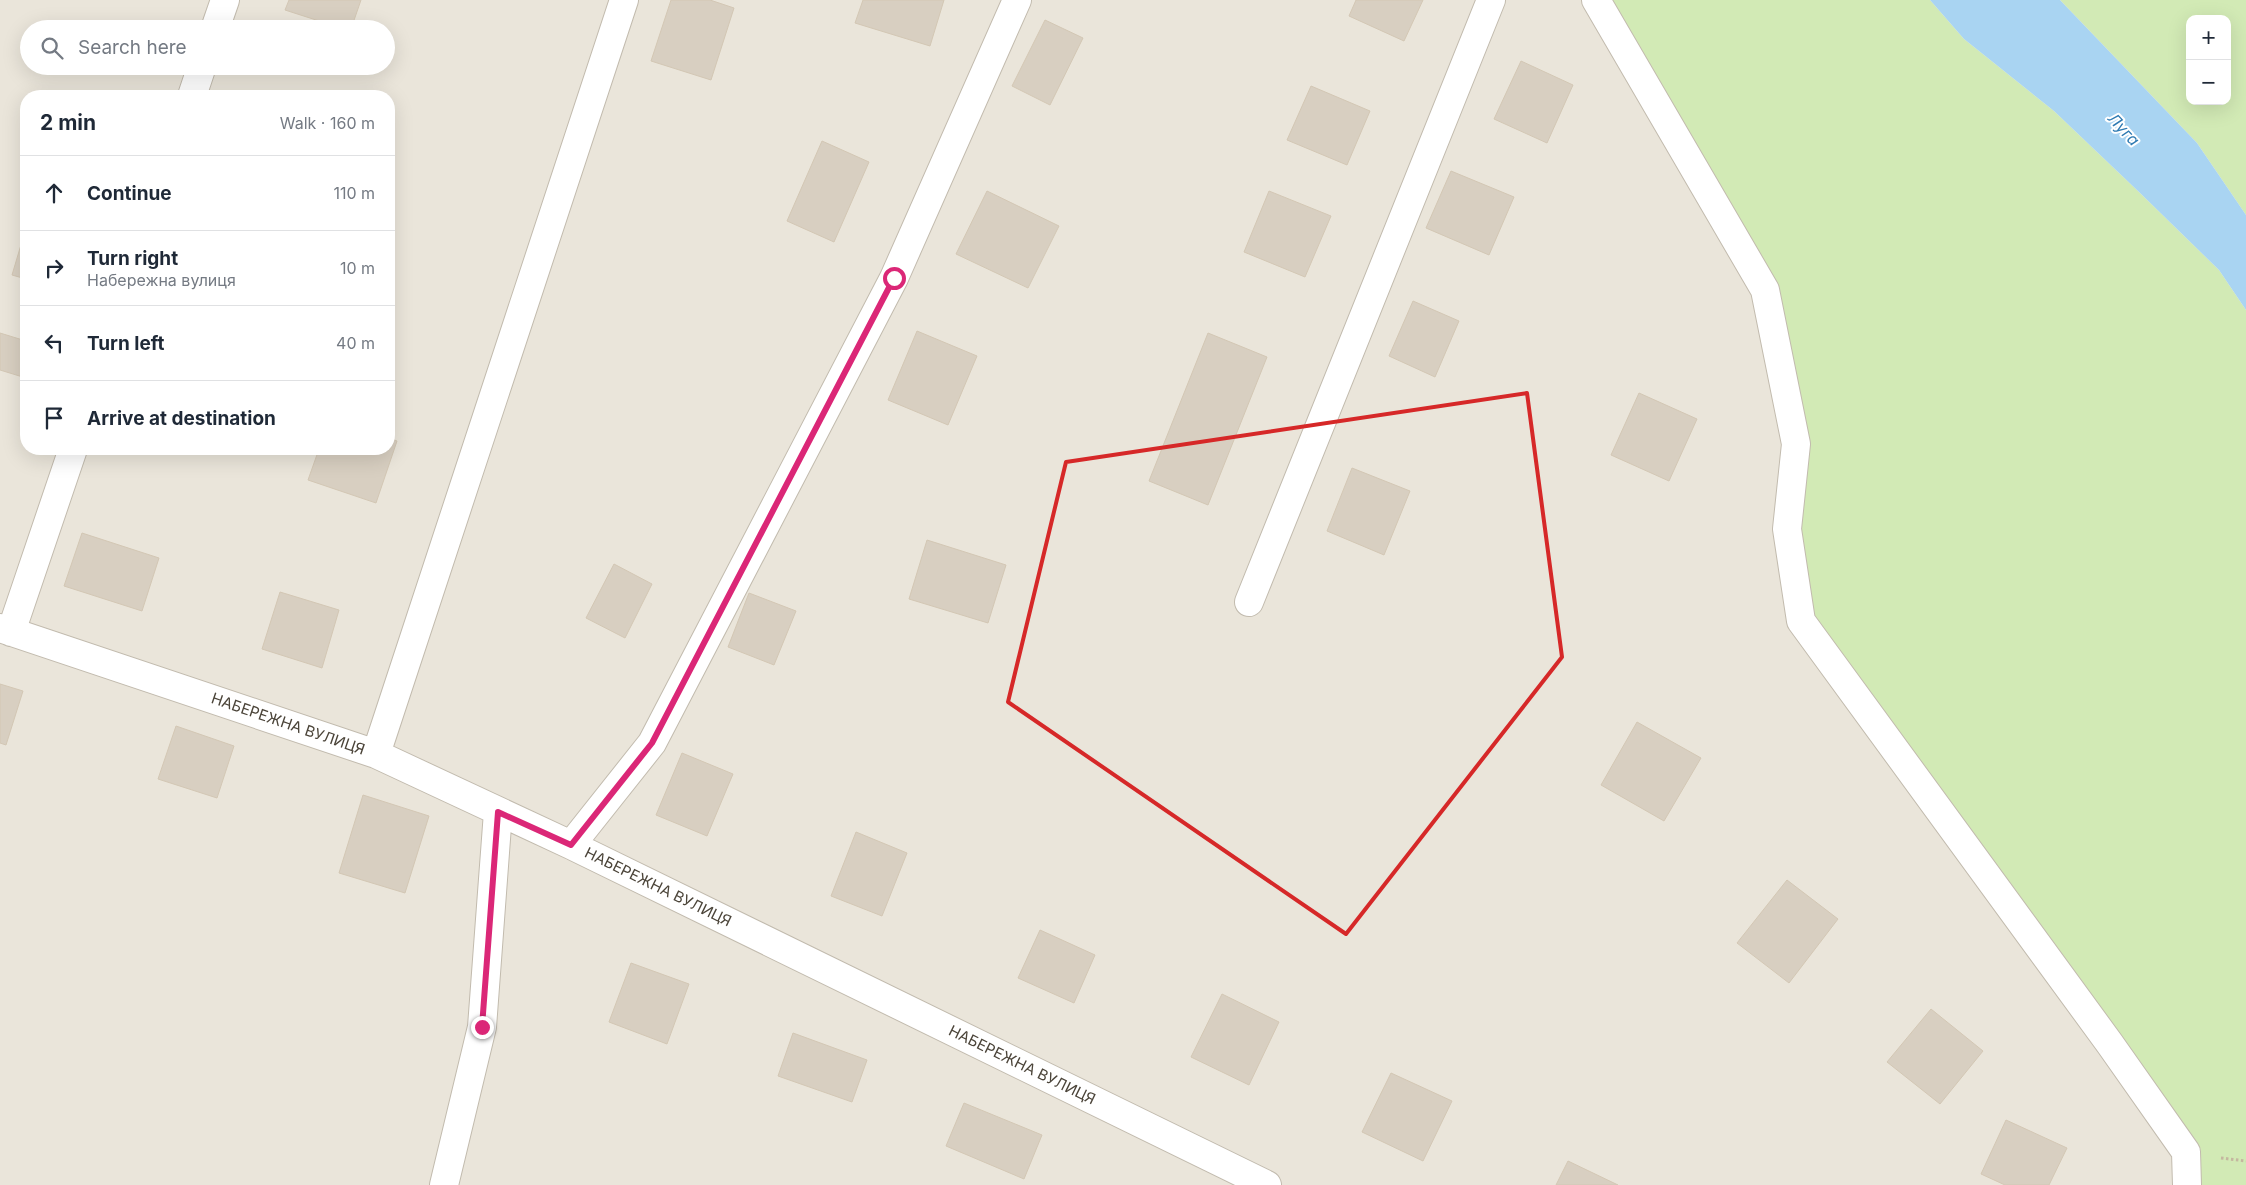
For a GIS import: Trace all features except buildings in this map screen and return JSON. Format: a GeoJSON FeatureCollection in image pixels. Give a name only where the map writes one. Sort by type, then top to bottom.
{"type":"FeatureCollection","features":[{"type":"Feature","properties":{"kind":"street"},"geometry":{"type":"LineString","coordinates":[[218,20],[225,0]]}},
{"type":"Feature","properties":{"kind":"street"},"geometry":{"type":"LineString","coordinates":[[376,754],[624,0]]}},
{"type":"Feature","properties":{"kind":"street"},"geometry":{"type":"LineString","coordinates":[[571,845],[652,743],[894,278],[1017,0]]}},
{"type":"Feature","properties":{"kind":"street"},"geometry":{"type":"LineString","coordinates":[[1249,602],[1491,0]]}},
{"type":"Feature","properties":{"kind":"street"},"geometry":{"type":"LineString","coordinates":[[1596,0],[1765,290],[1796,444],[1787,529],[1801,621],[2110,1044],[2186,1152],[2187,1185]]}},
{"type":"Feature","properties":{"kind":"street"},"geometry":{"type":"LineString","coordinates":[[194,90],[199,75]]}},
{"type":"Feature","properties":{"kind":"street"},"geometry":{"type":"LineString","coordinates":[[5,630],[71,455]]}},
{"type":"Feature","properties":{"kind":"street","name":"НАБЕРЕЖНА ВУЛИЦЯ"},"geometry":{"type":"LineString","coordinates":[[5,630],[376,754],[571,845],[1267,1185]]}},
{"type":"Feature","properties":{"kind":"street"},"geometry":{"type":"LineString","coordinates":[[444,1185],[482,1027],[498,812]]}},
{"type":"Feature","properties":{"kind":"highlighted area"},"geometry":{"type":"Polygon","coordinates":[[[1527,393],[1562,657],[1346,934],[1008,702],[1066,462],[1527,393]]]}},
{"type":"Feature","properties":{"kind":"shaded area"},"geometry":{"type":"Polygon","coordinates":[[[0,0],[1596,0],[1765,290],[2186,1152],[2187,1185],[0,1185],[0,0]]]}},
{"type":"Feature","properties":{"kind":"green space"},"geometry":{"type":"Polygon","coordinates":[[[1596,0],[1930,0],[1964,39],[2054,111],[2219,270],[2246,310],[2246,1185],[2187,1185],[2186,1152],[1801,621],[1796,444],[1765,290],[1596,0]]]}},
{"type":"Feature","properties":{"kind":"green space"},"geometry":{"type":"Polygon","coordinates":[[[2060,0],[2246,0],[2246,215],[2197,143],[2060,0]]]}},
{"type":"Feature","properties":{"kind":"water","name":"Луга"},"geometry":{"type":"Polygon","coordinates":[[[1930,0],[2060,0],[2197,143],[2246,215],[2246,310],[2219,270],[2054,111],[1964,39],[1930,0]]]}},
{"type":"Feature","properties":{"kind":"route"},"geometry":{"type":"LineString","coordinates":[[482,1027],[498,812],[571,845],[652,743],[894,278]]}}]}
